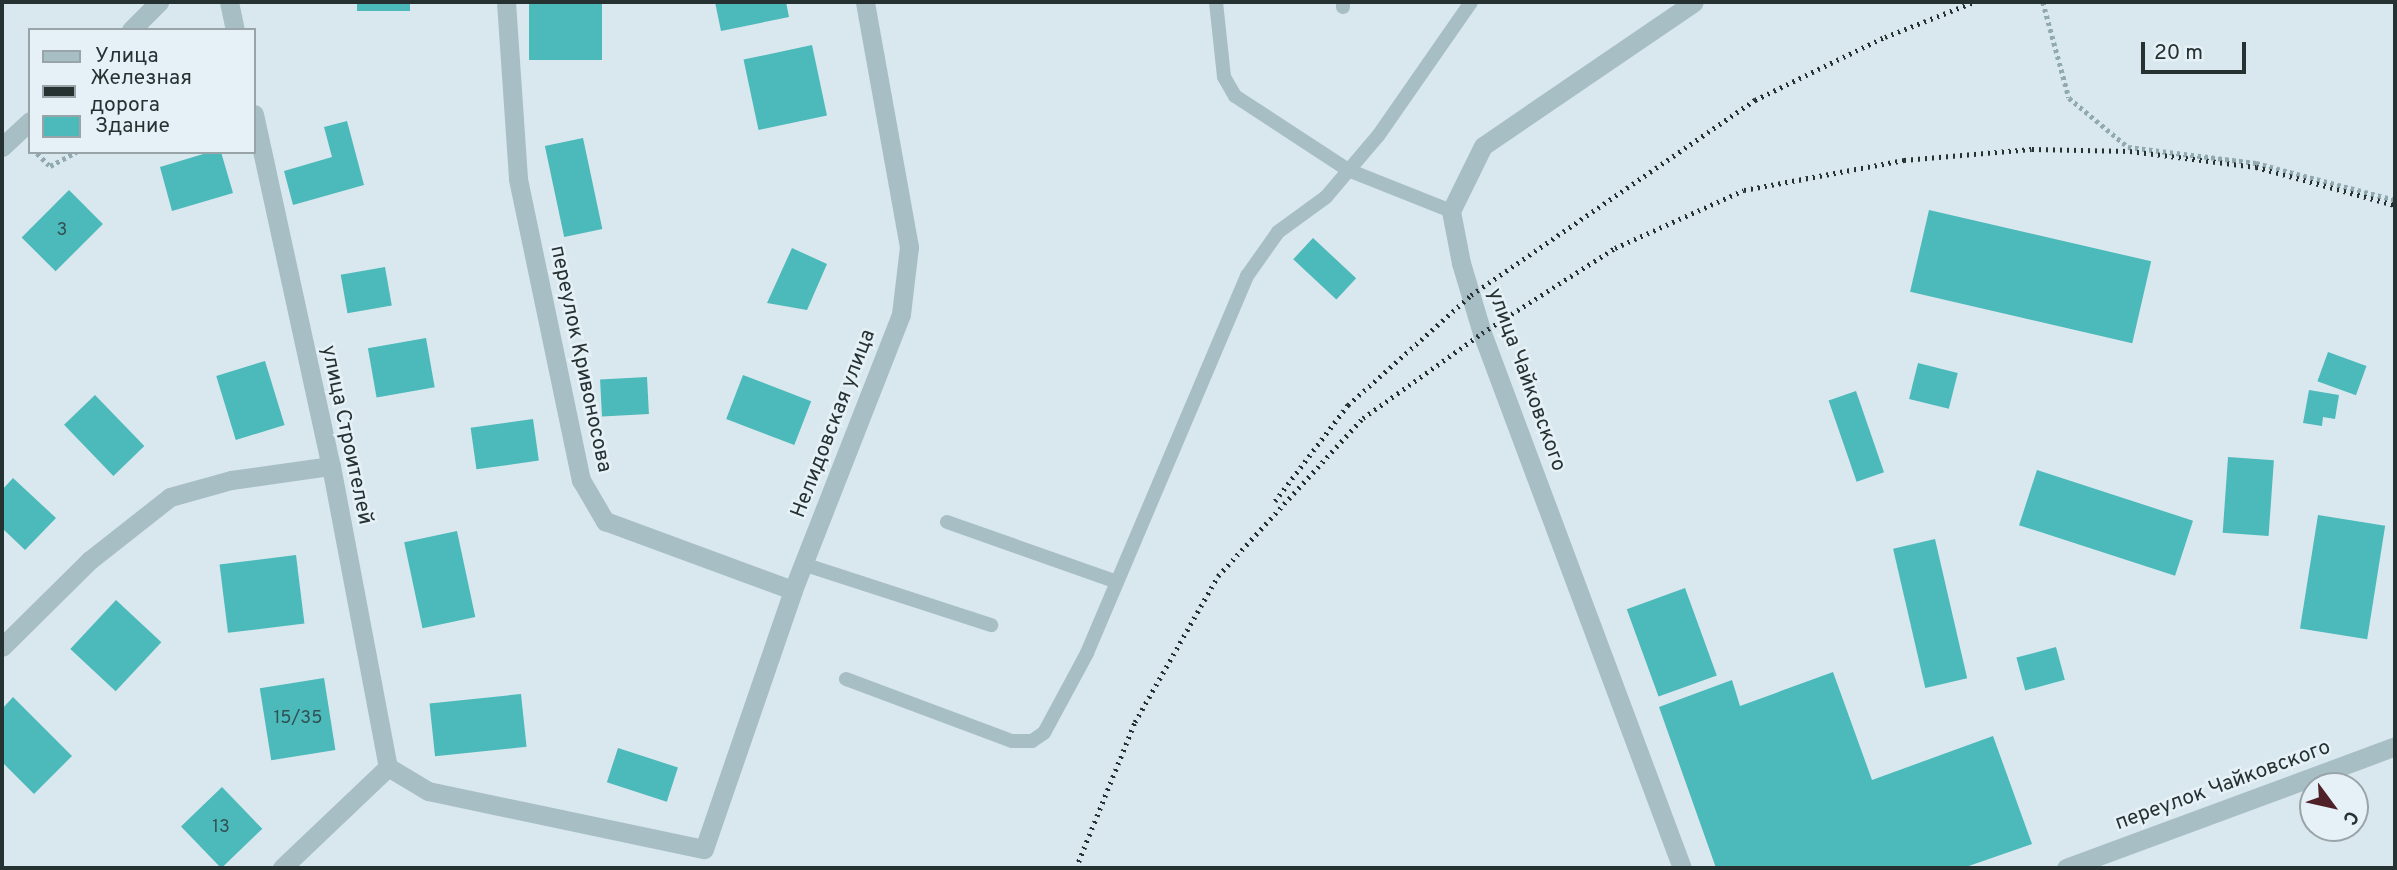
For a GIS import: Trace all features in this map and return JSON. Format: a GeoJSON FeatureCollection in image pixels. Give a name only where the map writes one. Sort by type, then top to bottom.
{"type":"FeatureCollection","features":[{"type":"Feature","properties":{"kind":"street"},"geometry":{"type":"LineString","coordinates":[[133,28],[159,2]]}},
{"type":"Feature","properties":{"kind":"street"},"geometry":{"type":"LineString","coordinates":[[229,2],[235,28]]}},
{"type":"Feature","properties":{"kind":"street","name":"переулок Кривоносова"},"geometry":{"type":"LineString","coordinates":[[506,2],[518,178],[581,480],[605,521],[793,590]]}},
{"type":"Feature","properties":{"kind":"street","name":"Нелидовская улица"},"geometry":{"type":"LineString","coordinates":[[388,767],[428,791],[704,849],[793,590],[901,314],[909,247],[864,2]]}},
{"type":"Feature","properties":{"kind":"street"},"geometry":{"type":"LineString","coordinates":[[1451,211],[1483,146],[1694,2]]}},
{"type":"Feature","properties":{"kind":"street"},"geometry":{"type":"LineString","coordinates":[[2,147],[28,123]]}},
{"type":"Feature","properties":{"kind":"street","name":"улица Строителей"},"geometry":{"type":"LineString","coordinates":[[256,123],[331,466],[388,767]]}},
{"type":"Feature","properties":{"kind":"street","name":"улица Чайковского"},"geometry":{"type":"LineString","coordinates":[[1451,211],[1461,263],[1482,333],[1682,868]]}},
{"type":"Feature","properties":{"kind":"street"},"geometry":{"type":"LineString","coordinates":[[2,647],[90,561],[170,496],[231,480],[331,466]]}},
{"type":"Feature","properties":{"kind":"street","name":"переулок Чайковского"},"geometry":{"type":"LineString","coordinates":[[2066,868],[2395,746]]}},
{"type":"Feature","properties":{"kind":"street"},"geometry":{"type":"LineString","coordinates":[[282,868],[388,767]]}},
{"type":"Feature","properties":{"kind":"lane"},"geometry":{"type":"LineString","coordinates":[[1216,2],[1224,78],[1235,96],[1348,170],[1451,211]]}},
{"type":"Feature","properties":{"kind":"lane"},"geometry":{"type":"LineString","coordinates":[[846,679],[1012,741],[1032,741],[1044,733],[1060,708],[1117,582],[1247,276],[1278,232],[1326,197],[1378,136],[1471,2]]}},
{"type":"Feature","properties":{"kind":"lane"},"geometry":{"type":"LineString","coordinates":[[947,522],[1117,582]]}},
{"type":"Feature","properties":{"kind":"lane"},"geometry":{"type":"LineString","coordinates":[[803,564],[990,625]]}},
{"type":"Feature","properties":{"kind":"path"},"geometry":{"type":"LineString","coordinates":[[2043,2],[2069,98],[2127,147],[2256,163],[2395,200]]}},
{"type":"Feature","properties":{"kind":"path"},"geometry":{"type":"LineString","coordinates":[[38,154],[50,166],[72,154]]}},
{"type":"Feature","properties":{"kind":"building"},"geometry":{"type":"Polygon","coordinates":[[[357,2],[410,2],[410,11],[357,11],[357,2]]]}},
{"type":"Feature","properties":{"kind":"building"},"geometry":{"type":"Polygon","coordinates":[[[529,2],[602,2],[602,60],[529,60],[529,2]]]}},
{"type":"Feature","properties":{"kind":"building"},"geometry":{"type":"Polygon","coordinates":[[[715,2],[786,2],[789,17],[721,31],[715,2]]]}},
{"type":"Feature","properties":{"kind":"building"},"geometry":{"type":"Polygon","coordinates":[[[812,45],[827,115],[758,130],[744,60],[812,45]]]}},
{"type":"Feature","properties":{"kind":"building"},"geometry":{"type":"Polygon","coordinates":[[[347,121],[364,185],[293,205],[284,171],[332,157],[324,127],[347,121]]]}},
{"type":"Feature","properties":{"kind":"building"},"geometry":{"type":"Polygon","coordinates":[[[583,138],[602,229],[564,237],[545,146],[583,138]]]}},
{"type":"Feature","properties":{"kind":"building"},"geometry":{"type":"Polygon","coordinates":[[[203,154],[222,154],[233,193],[172,211],[160,167],[203,154]]]}},
{"type":"Feature","properties":{"kind":"building"},"geometry":{"type":"Polygon","coordinates":[[[69,190],[103,224],[56,271],[22,237],[69,190]]]}},
{"type":"Feature","properties":{"kind":"building"},"geometry":{"type":"Polygon","coordinates":[[[1929,210],[2151,261],[2132,343],[1910,292],[1929,210]]]}},
{"type":"Feature","properties":{"kind":"building"},"geometry":{"type":"Polygon","coordinates":[[[1313,238],[1356,278],[1336,299],[1293,259],[1313,238]]]}},
{"type":"Feature","properties":{"kind":"building"},"geometry":{"type":"Polygon","coordinates":[[[792,248],[827,264],[807,310],[767,303],[792,248]]]}},
{"type":"Feature","properties":{"kind":"building"},"geometry":{"type":"Polygon","coordinates":[[[385,267],[392,305],[347,313],[341,275],[385,267]]]}},
{"type":"Feature","properties":{"kind":"building"},"geometry":{"type":"Polygon","coordinates":[[[426,338],[435,387],[377,397],[368,348],[426,338]]]}},
{"type":"Feature","properties":{"kind":"building"},"geometry":{"type":"Polygon","coordinates":[[[2328,352],[2367,366],[2356,395],[2317,381],[2328,352]]]}},
{"type":"Feature","properties":{"kind":"building"},"geometry":{"type":"Polygon","coordinates":[[[265,361],[285,425],[236,440],[216,376],[265,361]]]}},
{"type":"Feature","properties":{"kind":"building"},"geometry":{"type":"Polygon","coordinates":[[[1918,363],[1958,373],[1949,409],[1909,399],[1918,363]]]}},
{"type":"Feature","properties":{"kind":"building"},"geometry":{"type":"Polygon","coordinates":[[[743,375],[811,401],[794,445],[726,419],[743,375]]]}},
{"type":"Feature","properties":{"kind":"building"},"geometry":{"type":"Polygon","coordinates":[[[647,377],[649,414],[602,416],[600,379],[647,377]]]}},
{"type":"Feature","properties":{"kind":"building"},"geometry":{"type":"Polygon","coordinates":[[[2309,390],[2339,395],[2335,419],[2323,417],[2322,426],[2303,423],[2309,390]]]}},
{"type":"Feature","properties":{"kind":"building"},"geometry":{"type":"Polygon","coordinates":[[[1856,391],[1884,472],[1857,482],[1829,400],[1856,391]]]}},
{"type":"Feature","properties":{"kind":"building"},"geometry":{"type":"Polygon","coordinates":[[[95,395],[144,446],[113,476],[64,425],[95,395]]]}},
{"type":"Feature","properties":{"kind":"building"},"geometry":{"type":"Polygon","coordinates":[[[533,419],[539,461],[476,469],[471,428],[533,419]]]}},
{"type":"Feature","properties":{"kind":"building"},"geometry":{"type":"Polygon","coordinates":[[[2228,457],[2274,460],[2269,536],[2223,533],[2228,457]]]}},
{"type":"Feature","properties":{"kind":"building"},"geometry":{"type":"Polygon","coordinates":[[[2037,470],[2193,521],[2175,576],[2019,525],[2037,470]]]}},
{"type":"Feature","properties":{"kind":"building"},"geometry":{"type":"Polygon","coordinates":[[[13,478],[56,518],[25,550],[2,528],[2,490],[13,478]]]}},
{"type":"Feature","properties":{"kind":"building"},"geometry":{"type":"Polygon","coordinates":[[[2318,515],[2385,526],[2367,639],[2300,629],[2318,515]]]}},
{"type":"Feature","properties":{"kind":"building"},"geometry":{"type":"Polygon","coordinates":[[[457,531],[475,617],[422,628],[404,542],[457,531]]]}},
{"type":"Feature","properties":{"kind":"building"},"geometry":{"type":"Polygon","coordinates":[[[1935,539],[1967,678],[1925,688],[1893,549],[1935,539]]]}},
{"type":"Feature","properties":{"kind":"building"},"geometry":{"type":"Polygon","coordinates":[[[296,555],[304,623],[228,633],[220,564],[296,555]]]}},
{"type":"Feature","properties":{"kind":"building"},"geometry":{"type":"Polygon","coordinates":[[[1685,588],[1717,675],[1659,697],[1627,609],[1685,588]]]}},
{"type":"Feature","properties":{"kind":"building"},"geometry":{"type":"Polygon","coordinates":[[[116,600],[161,642],[116,691],[70,649],[116,600]]]}},
{"type":"Feature","properties":{"kind":"building"},"geometry":{"type":"Polygon","coordinates":[[[2056,647],[2065,680],[2025,690],[2016,658],[2056,647]]]}},
{"type":"Feature","properties":{"kind":"building"},"geometry":{"type":"Polygon","coordinates":[[[1833,672],[1872,780],[1993,736],[2032,844],[1963,868],[1716,868],[1659,707],[1732,680],[1740,706],[1833,672]]]}},
{"type":"Feature","properties":{"kind":"building"},"geometry":{"type":"Polygon","coordinates":[[[324,678],[335,750],[271,760],[260,688],[324,678]]]}},
{"type":"Feature","properties":{"kind":"building"},"geometry":{"type":"Polygon","coordinates":[[[521,694],[527,747],[435,756],[430,704],[521,694]]]}},
{"type":"Feature","properties":{"kind":"building"},"geometry":{"type":"Polygon","coordinates":[[[13,697],[72,756],[34,794],[2,762],[2,709],[13,697]]]}},
{"type":"Feature","properties":{"kind":"building"},"geometry":{"type":"Polygon","coordinates":[[[618,748],[678,767],[667,802],[607,782],[618,748]]]}},
{"type":"Feature","properties":{"kind":"building"},"geometry":{"type":"Polygon","coordinates":[[[222,787],[262,829],[221,868],[181,827],[222,787]]]}},
{"type":"Feature","properties":{"kind":"railway"},"geometry":{"type":"LineString","coordinates":[[1275,501],[1348,405],[1471,295],[1755,100],[1885,37],[1974,2]]}},
{"type":"Feature","properties":{"kind":"railway"},"geometry":{"type":"LineString","coordinates":[[1076,868],[1135,722],[1218,576],[1363,418],[1482,333],[1615,248],[1744,190],[1904,160],[2032,149],[2130,151],[2256,167],[2395,205]]}}]}
